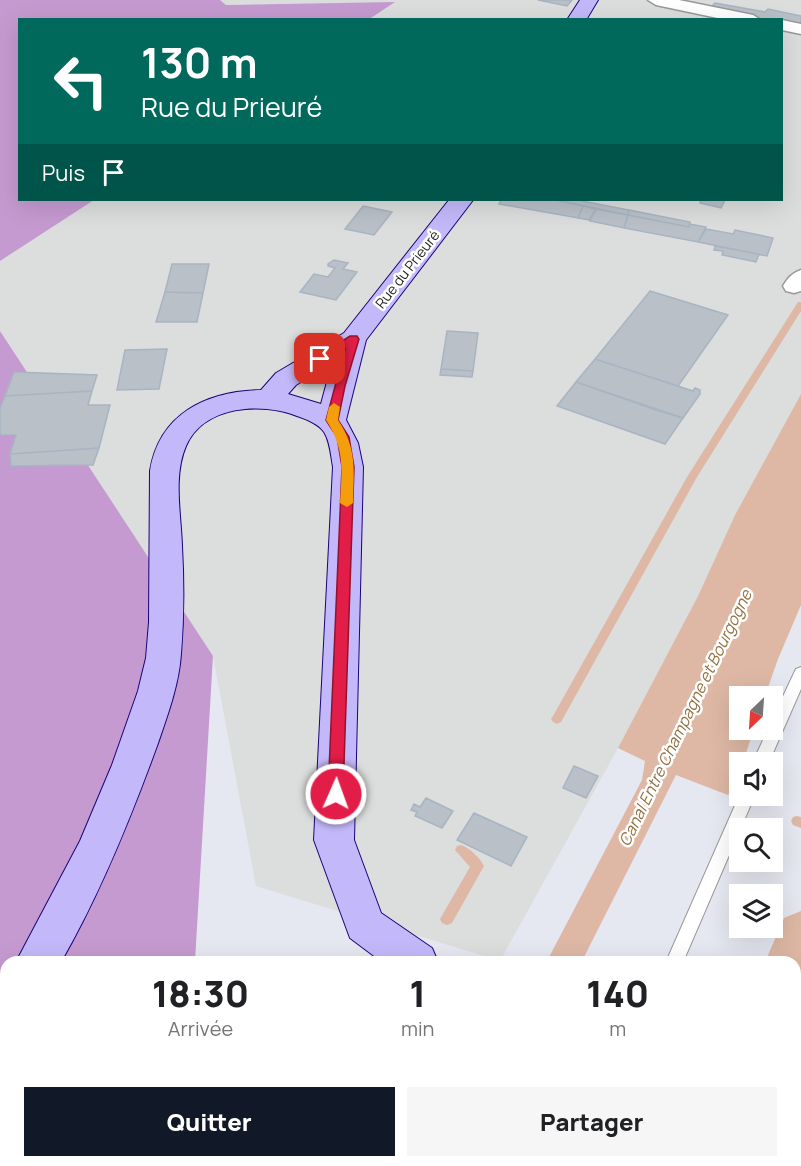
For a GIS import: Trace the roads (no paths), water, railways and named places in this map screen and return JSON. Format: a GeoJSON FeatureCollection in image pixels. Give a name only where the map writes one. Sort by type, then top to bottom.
{"type":"FeatureCollection","features":[{"type":"Feature","properties":{"kind":"street"},"geometry":{"type":"LineString","coordinates":[[577,18],[589,0]]}},
{"type":"Feature","properties":{"kind":"street"},"geometry":{"type":"LineString","coordinates":[[656,0],[743,18]]}},
{"type":"Feature","properties":{"kind":"street"},"geometry":{"type":"LineString","coordinates":[[783,25],[801,29]]}},
{"type":"Feature","properties":{"kind":"street","name":"Rue du Prieuré"},"geometry":{"type":"LineString","coordinates":[[332,420],[339,386],[354,339],[460,201]]}},
{"type":"Feature","properties":{"kind":"street","name":"Rue du Prieuré"},"geometry":{"type":"LineString","coordinates":[[268,400],[286,379],[354,339]]}},
{"type":"Feature","properties":{"kind":"street"},"geometry":{"type":"LineString","coordinates":[[40,956],[89,868],[110,819],[145,726],[163,664],[168,593],[165,481],[168,451],[176,437],[194,418],[217,406],[242,400],[288,402],[332,420],[343,437],[348,467],[334,840],[365,925],[409,956]]}},
{"type":"Feature","properties":{"kind":"lane"},"geometry":{"type":"LineString","coordinates":[[765,752],[801,673]]}},
{"type":"Feature","properties":{"kind":"lane"},"geometry":{"type":"LineString","coordinates":[[677,956],[742,806]]}},
{"type":"Feature","properties":{"kind":"water","name":"Canal Entre Champagne et Bourgogne"},"geometry":{"type":"Polygon","coordinates":[[[801,394],[801,605],[769,686],[729,686],[729,740],[750,740],[746,752],[729,752],[729,794],[676,775],[585,956],[550,956],[642,780],[645,761],[618,748],[698,596],[735,515],[801,394]]]}},
{"type":"Feature","properties":{"kind":"waterway"},"geometry":{"type":"LineString","coordinates":[[557,719],[692,477],[801,304]]}},
{"type":"Feature","properties":{"kind":"waterway"},"geometry":{"type":"LineString","coordinates":[[797,821],[801,823]]}},
{"type":"Feature","properties":{"kind":"waterway"},"geometry":{"type":"LineString","coordinates":[[447,919],[478,866],[461,850]]}},
{"type":"Feature","properties":{"kind":"waterway"},"geometry":{"type":"LineString","coordinates":[[791,956],[801,933]]}}]}
